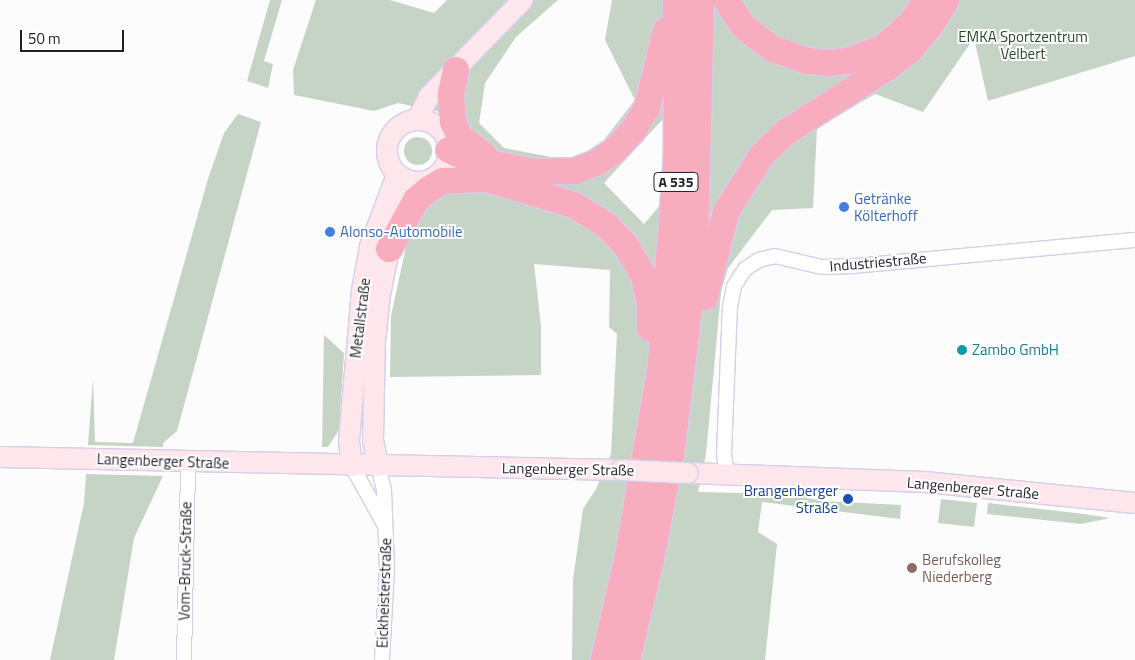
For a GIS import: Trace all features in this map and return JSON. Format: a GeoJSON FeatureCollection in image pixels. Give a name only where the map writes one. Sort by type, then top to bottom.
{"type":"FeatureCollection","features":[{"type":"Feature","properties":{"kind":"highway"},"geometry":{"type":"LineString","coordinates":[[444,148],[469,159],[553,173],[575,171],[596,163],[615,150],[633,131],[647,108],[655,85],[670,0]]}},
{"type":"Feature","properties":{"kind":"highway","name":"A 535"},"geometry":{"type":"LineString","coordinates":[[604,660],[630,546],[661,364],[677,156],[676,0]]}},
{"type":"Feature","properties":{"kind":"highway","name":"A 535"},"geometry":{"type":"LineString","coordinates":[[627,660],[670,454],[686,335],[695,247],[701,0]]}},
{"type":"Feature","properties":{"kind":"highway"},"geometry":{"type":"LineString","coordinates":[[726,0],[743,26],[770,48],[807,62],[828,63],[848,61],[884,47],[912,22],[926,0]]}},
{"type":"Feature","properties":{"kind":"highway"},"geometry":{"type":"LineString","coordinates":[[686,335],[703,309],[726,212],[742,182],[762,155],[786,132],[887,68],[911,49],[930,26],[946,0]]}},
{"type":"Feature","properties":{"kind":"highway"},"geometry":{"type":"LineString","coordinates":[[456,70],[450,94],[453,122],[460,138],[477,153],[516,168]]}},
{"type":"Feature","properties":{"kind":"highway"},"geometry":{"type":"LineString","coordinates":[[444,148],[486,179]]}},
{"type":"Feature","properties":{"kind":"highway"},"geometry":{"type":"LineString","coordinates":[[389,249],[416,200],[429,189],[443,181],[486,179],[574,205],[617,235],[644,276],[650,304],[650,339],[661,364]]}},
{"type":"Feature","properties":{"kind":"main road"},"geometry":{"type":"LineString","coordinates":[[456,70],[441,103],[444,148],[431,179],[405,178],[390,164],[389,141],[405,123],[417,120],[429,96],[456,70],[474,46],[523,0]]}},
{"type":"Feature","properties":{"kind":"main road"},"geometry":{"type":"LineString","coordinates":[[417,120],[444,148]]}},
{"type":"Feature","properties":{"kind":"main road","name":"Metallstraße"},"geometry":{"type":"LineString","coordinates":[[378,466],[373,442],[375,341],[389,249],[405,195],[405,178]]}},
{"type":"Feature","properties":{"kind":"main road","name":"Metallstraße"},"geometry":{"type":"LineString","coordinates":[[352,466],[349,441],[362,290],[370,246],[405,178]]}},
{"type":"Feature","properties":{"kind":"main road","name":"Langenberger Straße"},"geometry":{"type":"LineString","coordinates":[[0,457],[86,458],[188,463],[621,470],[925,482],[1135,504]]}},
{"type":"Feature","properties":{"kind":"street","name":"Industriestraße"},"geometry":{"type":"LineString","coordinates":[[728,475],[724,454],[730,307],[734,286],[745,270],[758,260],[775,256],[822,267],[854,266],[1135,240]]}},
{"type":"Feature","properties":{"kind":"street","name":"Vom-Bruck-Straße"},"geometry":{"type":"LineString","coordinates":[[184,660],[188,463]]}},
{"type":"Feature","properties":{"kind":"street","name":"Eickheisterstraße"},"geometry":{"type":"LineString","coordinates":[[352,466],[386,526]]}},
{"type":"Feature","properties":{"kind":"street","name":"Eickheisterstraße"},"geometry":{"type":"LineString","coordinates":[[378,466],[384,490],[387,568],[382,660]]}},
{"type":"Feature","properties":{"kind":"green space"},"geometry":{"type":"Polygon","coordinates":[[[270,0],[282,0],[264,61],[273,64],[268,88],[247,81],[270,0]]]}},
{"type":"Feature","properties":{"kind":"green space","name":"EMKA Sportzentrum Velbert"},"geometry":{"type":"Polygon","coordinates":[[[316,0],[390,0],[434,13],[447,0],[558,0],[516,37],[485,83],[479,123],[504,148],[572,161],[604,140],[635,100],[605,40],[612,0],[1135,0],[1135,56],[988,101],[974,38],[923,112],[875,94],[817,128],[813,208],[772,210],[728,268],[721,292],[706,454],[698,492],[788,494],[823,501],[901,505],[900,519],[762,502],[758,532],[777,544],[765,660],[572,660],[573,580],[583,509],[596,489],[611,454],[617,334],[609,327],[610,270],[534,264],[541,326],[541,375],[390,377],[391,316],[412,219],[430,200],[454,188],[460,116],[398,103],[374,111],[294,95],[293,70],[316,0]],[[663,119],[604,183],[644,224],[661,204],[663,119]]]}},
{"type":"Feature","properties":{"kind":"green space"},"geometry":{"type":"Polygon","coordinates":[[[238,114],[261,122],[177,431],[163,443],[163,447],[88,445],[93,378],[95,442],[133,443],[208,179],[224,133],[238,114]]]}},
{"type":"Feature","properties":{"kind":"green space"},"geometry":{"type":"Polygon","coordinates":[[[418,137],[428,141],[432,151],[428,161],[418,165],[408,161],[404,151],[408,141],[418,137]]]}},
{"type":"Feature","properties":{"kind":"green space"},"geometry":{"type":"Polygon","coordinates":[[[324,335],[344,353],[339,430],[328,447],[322,447],[324,335]]]}},
{"type":"Feature","properties":{"kind":"green space"},"geometry":{"type":"Polygon","coordinates":[[[86,474],[163,476],[134,538],[114,660],[50,660],[84,503],[86,474]]]}},
{"type":"Feature","properties":{"kind":"green space"},"geometry":{"type":"Polygon","coordinates":[[[941,499],[977,503],[974,527],[938,523],[941,499]]]}},
{"type":"Feature","properties":{"kind":"green space"},"geometry":{"type":"Polygon","coordinates":[[[988,503],[1110,518],[1081,524],[987,514],[988,503]]]}},
{"type":"Feature","properties":{"kind":"place","name":"Getränke Költerhoff"},"geometry":{"type":"Point","coordinates":[844,207]}},
{"type":"Feature","properties":{"kind":"place","name":"Alonso-Automobile"},"geometry":{"type":"Point","coordinates":[330,232]}},
{"type":"Feature","properties":{"kind":"place","name":"Zambo GmbH"},"geometry":{"type":"Point","coordinates":[962,350]}},
{"type":"Feature","properties":{"kind":"place","name":"Brangenberger Straße"},"geometry":{"type":"Point","coordinates":[848,499]}},
{"type":"Feature","properties":{"kind":"place","name":"Berufskolleg Niederberg"},"geometry":{"type":"Point","coordinates":[912,568]}}]}
